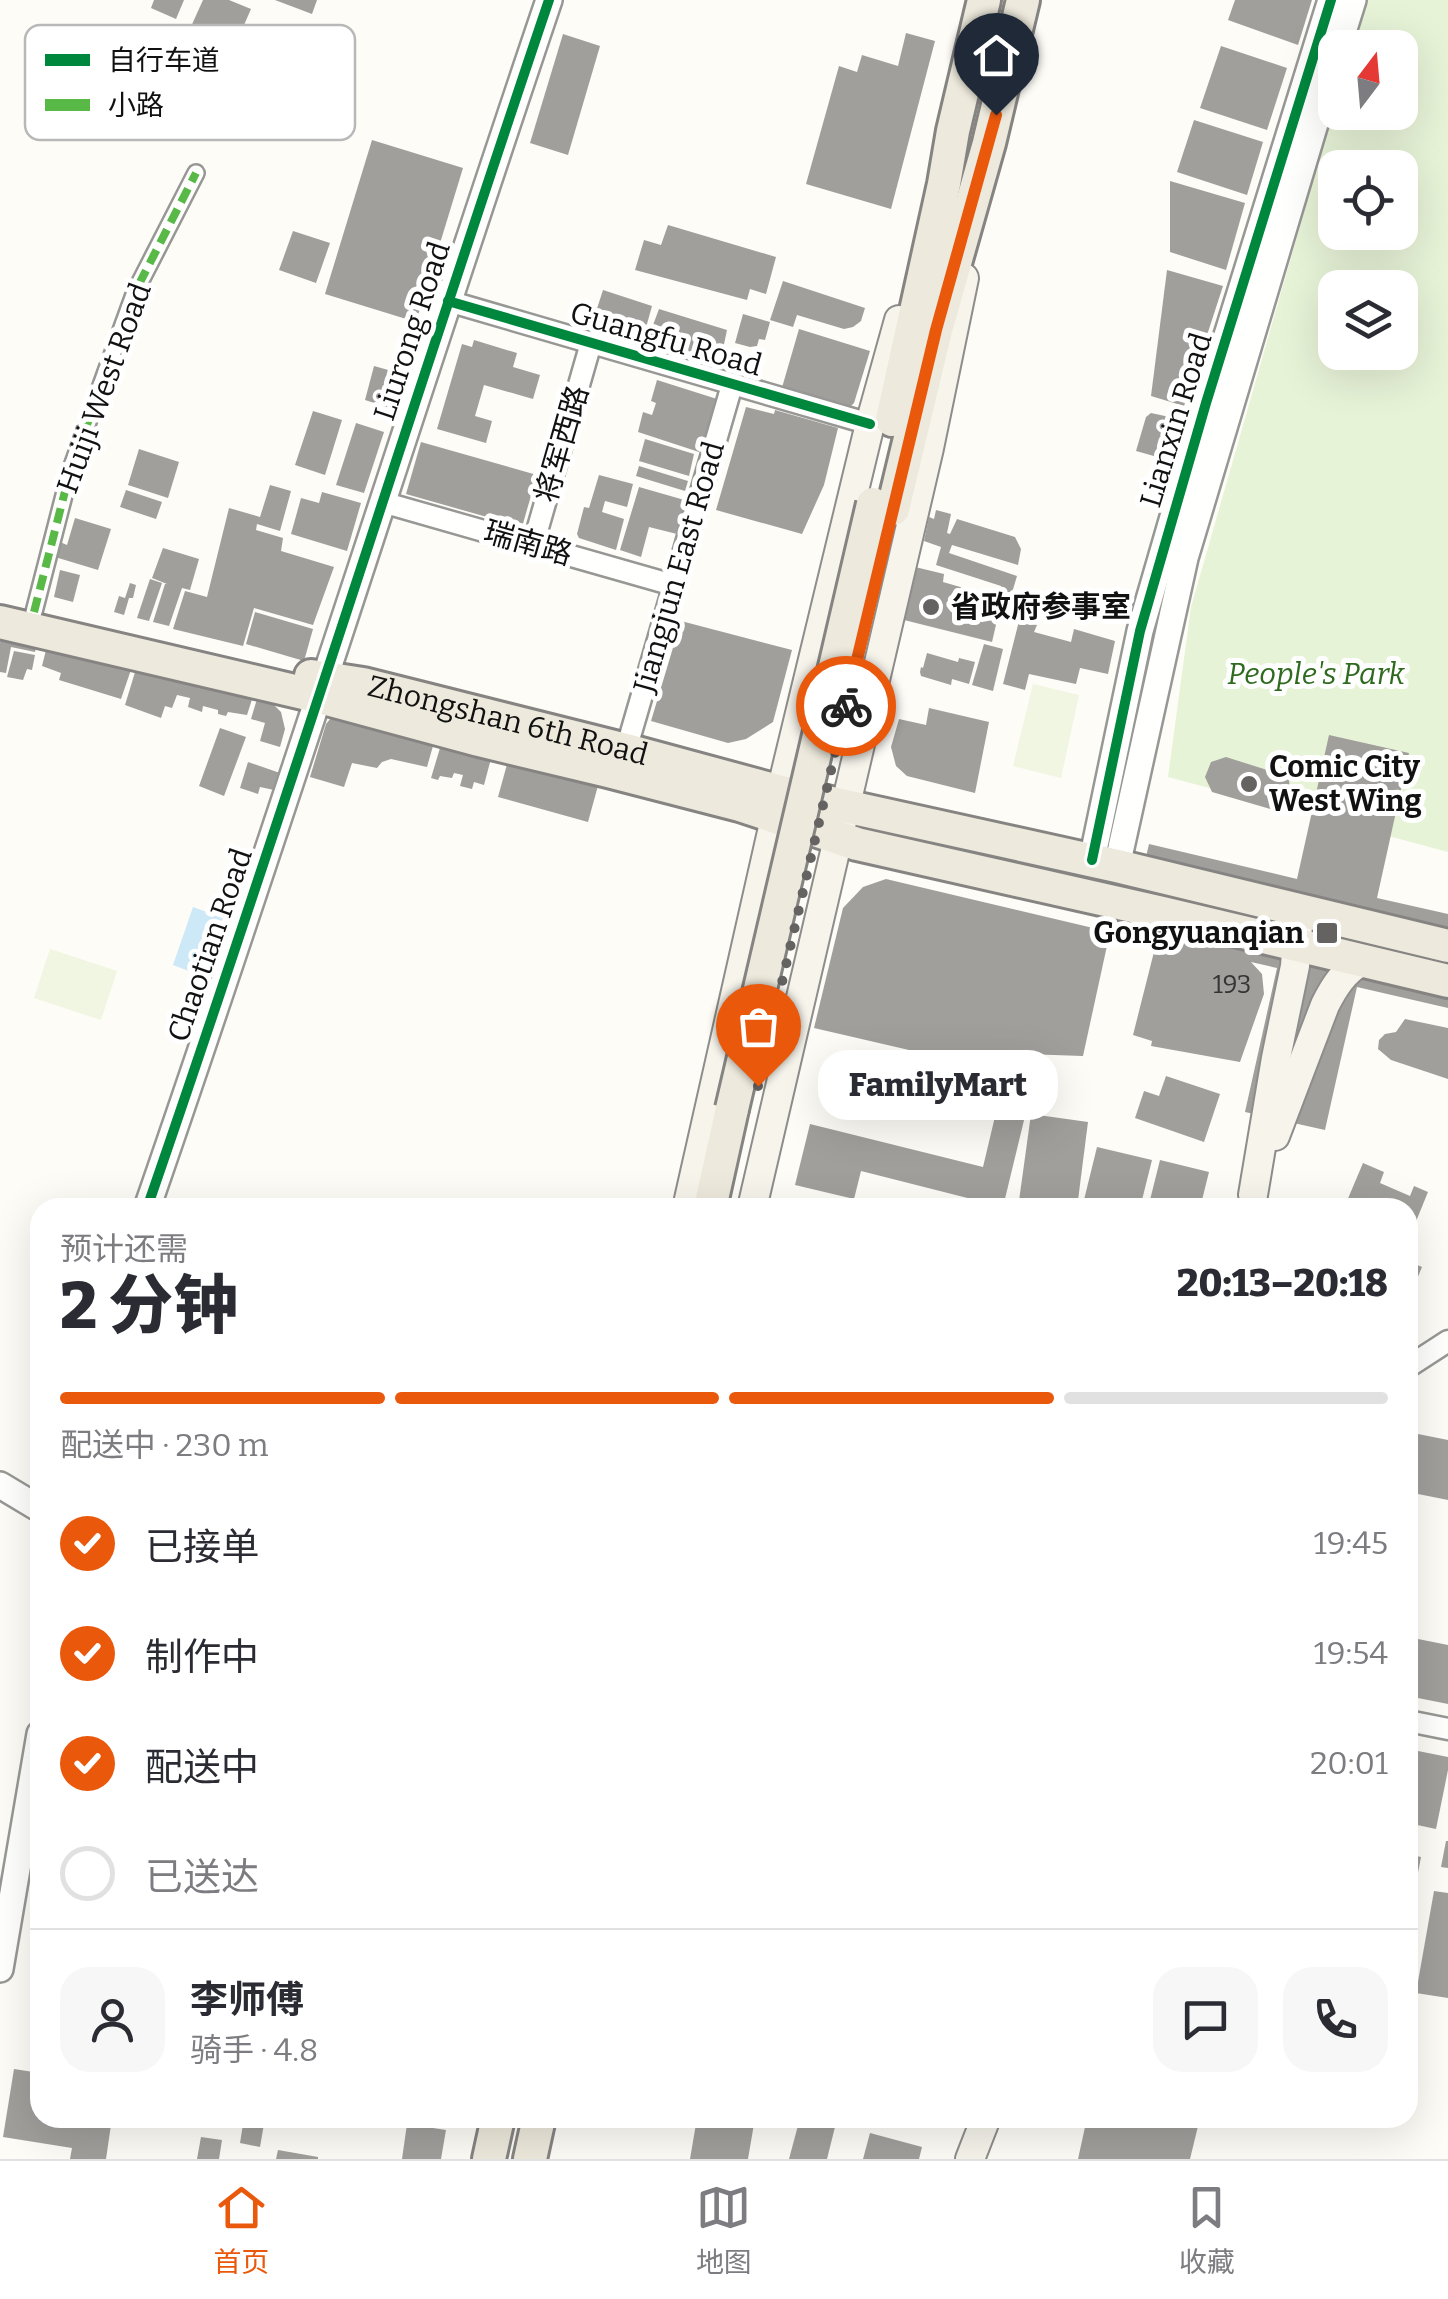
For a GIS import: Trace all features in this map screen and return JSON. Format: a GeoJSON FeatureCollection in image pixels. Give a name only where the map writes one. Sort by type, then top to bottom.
{"type":"FeatureCollection","features":[{"type":"Feature","properties":{"kind":"main road"},"geometry":{"type":"LineString","coordinates":[[731,1198],[742,1111],[805,805],[870,424],[953,131],[984,0]]}},
{"type":"Feature","properties":{"kind":"main road"},"geometry":{"type":"LineString","coordinates":[[690,1198],[805,805],[883,507],[989,143],[1023,0]]}},
{"type":"Feature","properties":{"kind":"main road"},"geometry":{"type":"LineString","coordinates":[[883,507],[953,131]]}},
{"type":"Feature","properties":{"kind":"main road"},"geometry":{"type":"LineString","coordinates":[[805,805],[941,394],[989,143]]}},
{"type":"Feature","properties":{"kind":"main road","name":"Zhongshan 6th Road"},"geometry":{"type":"LineString","coordinates":[[0,604],[322,688],[684,790],[805,805]]}},
{"type":"Feature","properties":{"kind":"main road","name":"Zhongshan 6th Road"},"geometry":{"type":"LineString","coordinates":[[0,622],[322,688],[363,684],[626,750],[805,805]]}},
{"type":"Feature","properties":{"kind":"main road"},"geometry":{"type":"LineString","coordinates":[[805,805],[1104,863],[1448,946]]}},
{"type":"Feature","properties":{"kind":"main road"},"geometry":{"type":"LineString","coordinates":[[805,805],[837,838],[1448,982]]}},
{"type":"Feature","properties":{"kind":"main road"},"geometry":{"type":"LineString","coordinates":[[805,805],[837,838]]}},
{"type":"Feature","properties":{"kind":"main road"},"geometry":{"type":"LineString","coordinates":[[754,1198],[837,838]]}},
{"type":"Feature","properties":{"kind":"main road"},"geometry":{"type":"LineString","coordinates":[[1252,1198],[1298,946],[1292,906]]}},
{"type":"Feature","properties":{"kind":"main road"},"geometry":{"type":"LineString","coordinates":[[1252,1198],[1325,1004],[1350,968],[1362,960]]}},
{"type":"Feature","properties":{"kind":"main road"},"geometry":{"type":"LineString","coordinates":[[713,1198],[742,1111]]}},
{"type":"Feature","properties":{"kind":"main road"},"geometry":{"type":"LineString","coordinates":[[489,2159],[496,2128]]}},
{"type":"Feature","properties":{"kind":"main road"},"geometry":{"type":"LineString","coordinates":[[530,2159],[537,2128]]}},
{"type":"Feature","properties":{"kind":"main road"},"geometry":{"type":"LineString","coordinates":[[970,2159],[982,2128]]}},
{"type":"Feature","properties":{"kind":"street","name":"Liurong Road"},"geometry":{"type":"LineString","coordinates":[[322,688],[549,0]]}},
{"type":"Feature","properties":{"kind":"street","name":"Lianxin Road"},"geometry":{"type":"LineString","coordinates":[[1104,863],[1140,630],[1331,0]]}},
{"type":"Feature","properties":{"kind":"street"},"geometry":{"type":"LineString","coordinates":[[1344,30],[1353,0]]}},
{"type":"Feature","properties":{"kind":"street","name":"Lianxin Road"},"geometry":{"type":"LineString","coordinates":[[1104,863],[1185,558],[1318,114]]}},
{"type":"Feature","properties":{"kind":"street","name":"Huiji West Road"},"geometry":{"type":"LineString","coordinates":[[34,612],[70,472],[101,385],[136,292],[196,174]]}},
{"type":"Feature","properties":{"kind":"street","name":"Guangfu Road"},"geometry":{"type":"LineString","coordinates":[[448,301],[870,424]]}},
{"type":"Feature","properties":{"kind":"street","name":"将军西路"},"geometry":{"type":"LineString","coordinates":[[533,544],[591,343]]}},
{"type":"Feature","properties":{"kind":"street","name":"Jiangjun East Road"},"geometry":{"type":"LineString","coordinates":[[626,750],[732,384]]}},
{"type":"Feature","properties":{"kind":"street","name":"瑞南路"},"geometry":{"type":"LineString","coordinates":[[382,502],[674,585]]}},
{"type":"Feature","properties":{"kind":"street","name":"Chaotian Road"},"geometry":{"type":"LineString","coordinates":[[149,1198],[322,688]]}},
{"type":"Feature","properties":{"kind":"street"},"geometry":{"type":"LineString","coordinates":[[1418,1360],[1448,1341]]}},
{"type":"Feature","properties":{"kind":"street"},"geometry":{"type":"LineString","coordinates":[[0,1484],[30,1502]]}},
{"type":"Feature","properties":{"kind":"street"},"geometry":{"type":"LineString","coordinates":[[1418,1723],[1448,1728]]}},
{"type":"Feature","properties":{"kind":"street"},"geometry":{"type":"LineString","coordinates":[[0,1969],[30,1793]]}},
{"type":"Feature","properties":{"kind":"green space","name":"People's Park"},"geometry":{"type":"Polygon","coordinates":[[[1365,0],[1448,0],[1448,852],[1168,777],[1191,607],[1318,163],[1318,250],[1418,250],[1418,150],[1322,150],[1328,130],[1418,130],[1418,30],[1356,30],[1365,0]]]}},
{"type":"Feature","properties":{"kind":"green space"},"geometry":{"type":"Polygon","coordinates":[[[1033,684],[1079,695],[1061,778],[1013,766],[1033,684]]]}},
{"type":"Feature","properties":{"kind":"green space"},"geometry":{"type":"Polygon","coordinates":[[[50,949],[117,971],[101,1020],[34,998],[50,949]]]}},
{"type":"Feature","properties":{"kind":"water"},"geometry":{"type":"Polygon","coordinates":[[[193,907],[223,918],[202,976],[173,965],[193,907]]]}},
{"type":"Feature","properties":{"kind":"building"},"geometry":{"type":"Polygon","coordinates":[[[154,0],[184,0],[176,19],[151,8],[154,0]]]}},
{"type":"Feature","properties":{"kind":"building"},"geometry":{"type":"Polygon","coordinates":[[[203,0],[229,0],[251,9],[244,25],[192,25],[203,0]]]}},
{"type":"Feature","properties":{"kind":"building"},"geometry":{"type":"Polygon","coordinates":[[[275,0],[317,0],[312,14],[275,0]]]}},
{"type":"Feature","properties":{"kind":"building"},"geometry":{"type":"Polygon","coordinates":[[[1235,0],[1312,0],[1298,45],[1228,20],[1235,0]]]}},
{"type":"Feature","properties":{"kind":"building"},"geometry":{"type":"Polygon","coordinates":[[[906,33],[935,41],[891,209],[806,184],[839,66],[857,72],[862,55],[898,66],[906,33]]]}},
{"type":"Feature","properties":{"kind":"building"},"geometry":{"type":"Polygon","coordinates":[[[563,34],[600,46],[568,155],[530,143],[563,34]]]}},
{"type":"Feature","properties":{"kind":"building"},"geometry":{"type":"Polygon","coordinates":[[[1221,46],[1287,68],[1267,130],[1200,108],[1221,46]]]}},
{"type":"Feature","properties":{"kind":"building"},"geometry":{"type":"Polygon","coordinates":[[[1194,120],[1263,142],[1247,195],[1177,172],[1194,120]]]}},
{"type":"Feature","properties":{"kind":"building"},"geometry":{"type":"Polygon","coordinates":[[[372,140],[463,168],[416,322],[325,294],[372,140]]]}},
{"type":"Feature","properties":{"kind":"building"},"geometry":{"type":"Polygon","coordinates":[[[1170,181],[1245,203],[1226,270],[1170,252],[1170,181]]]}},
{"type":"Feature","properties":{"kind":"building"},"geometry":{"type":"Polygon","coordinates":[[[668,225],[776,257],[766,294],[750,289],[747,300],[635,270],[644,240],[661,245],[668,225]]]}},
{"type":"Feature","properties":{"kind":"building"},"geometry":{"type":"Polygon","coordinates":[[[293,231],[330,243],[316,283],[279,270],[293,231]]]}},
{"type":"Feature","properties":{"kind":"building"},"geometry":{"type":"Polygon","coordinates":[[[1167,270],[1223,286],[1184,406],[1151,396],[1167,270]]]}},
{"type":"Feature","properties":{"kind":"building"},"geometry":{"type":"Polygon","coordinates":[[[783,281],[865,308],[861,321],[844,329],[797,315],[793,327],[770,320],[783,281]]]}},
{"type":"Feature","properties":{"kind":"building"},"geometry":{"type":"Polygon","coordinates":[[[603,290],[652,306],[642,342],[591,327],[603,290]]]}},
{"type":"Feature","properties":{"kind":"building"},"geometry":{"type":"Polygon","coordinates":[[[659,309],[727,330],[720,363],[693,351],[691,356],[672,350],[673,344],[656,339],[654,343],[647,341],[659,309]]]}},
{"type":"Feature","properties":{"kind":"building"},"geometry":{"type":"Polygon","coordinates":[[[743,314],[770,322],[765,340],[759,339],[757,346],[735,343],[743,314]]]}},
{"type":"Feature","properties":{"kind":"building"},"geometry":{"type":"Polygon","coordinates":[[[799,329],[870,351],[850,407],[840,408],[781,391],[799,329]]]}},
{"type":"Feature","properties":{"kind":"building"},"geometry":{"type":"Polygon","coordinates":[[[474,340],[517,353],[513,367],[540,375],[533,399],[484,385],[475,416],[492,421],[486,443],[437,429],[462,344],[472,347],[474,340]]]}},
{"type":"Feature","properties":{"kind":"building"},"geometry":{"type":"Polygon","coordinates":[[[374,366],[399,373],[390,408],[365,400],[374,366]]]}},
{"type":"Feature","properties":{"kind":"building"},"geometry":{"type":"Polygon","coordinates":[[[657,380],[717,399],[710,431],[699,452],[638,432],[643,412],[652,415],[657,380]]]}},
{"type":"Feature","properties":{"kind":"building"},"geometry":{"type":"Polygon","coordinates":[[[746,407],[774,414],[775,410],[838,428],[824,485],[802,534],[716,510],[746,407]]]}},
{"type":"Feature","properties":{"kind":"building"},"geometry":{"type":"Polygon","coordinates":[[[313,411],[342,420],[325,475],[295,465],[313,411]]]}},
{"type":"Feature","properties":{"kind":"building"},"geometry":{"type":"Polygon","coordinates":[[[1151,413],[1179,419],[1168,460],[1136,451],[1146,417],[1151,413]]]}},
{"type":"Feature","properties":{"kind":"building"},"geometry":{"type":"Polygon","coordinates":[[[356,423],[384,432],[364,493],[336,485],[356,423]]]}},
{"type":"Feature","properties":{"kind":"building"},"geometry":{"type":"Polygon","coordinates":[[[645,439],[694,454],[689,476],[639,461],[645,439]]]}},
{"type":"Feature","properties":{"kind":"building"},"geometry":{"type":"Polygon","coordinates":[[[421,442],[537,475],[522,527],[406,494],[421,442]]]}},
{"type":"Feature","properties":{"kind":"building"},"geometry":{"type":"Polygon","coordinates":[[[139,449],[179,462],[168,498],[128,485],[139,449]]]}},
{"type":"Feature","properties":{"kind":"building"},"geometry":{"type":"Polygon","coordinates":[[[639,466],[688,481],[685,491],[636,476],[639,466]]]}},
{"type":"Feature","properties":{"kind":"building"},"geometry":{"type":"Polygon","coordinates":[[[599,475],[633,484],[627,507],[605,501],[602,512],[624,519],[616,550],[577,534],[599,475]]]}},
{"type":"Feature","properties":{"kind":"building"},"geometry":{"type":"Polygon","coordinates":[[[270,485],[291,491],[280,531],[257,524],[256,530],[283,538],[281,551],[334,567],[313,625],[254,608],[243,646],[173,629],[185,591],[207,597],[229,508],[260,517],[270,485]]]}},
{"type":"Feature","properties":{"kind":"building"},"geometry":{"type":"Polygon","coordinates":[[[639,487],[688,501],[677,534],[649,527],[641,557],[620,550],[639,487]]]}},
{"type":"Feature","properties":{"kind":"building"},"geometry":{"type":"Polygon","coordinates":[[[126,490],[162,502],[156,519],[120,507],[126,490]]]}},
{"type":"Feature","properties":{"kind":"building"},"geometry":{"type":"Polygon","coordinates":[[[322,492],[361,503],[347,551],[291,534],[301,498],[319,503],[322,492]]]}},
{"type":"Feature","properties":{"kind":"building"},"geometry":{"type":"Polygon","coordinates":[[[936,510],[951,514],[947,533],[950,534],[957,519],[1015,537],[1021,549],[1018,565],[952,545],[949,553],[1017,576],[1011,596],[1000,592],[1001,586],[936,565],[941,547],[924,541],[929,517],[934,519],[936,510]]]}},
{"type":"Feature","properties":{"kind":"building"},"geometry":{"type":"Polygon","coordinates":[[[75,518],[111,529],[98,570],[55,557],[60,542],[67,545],[75,518]]]}},
{"type":"Feature","properties":{"kind":"building"},"geometry":{"type":"Polygon","coordinates":[[[163,548],[199,559],[190,590],[182,588],[169,626],[153,622],[167,584],[152,578],[163,548]]]}},
{"type":"Feature","properties":{"kind":"building"},"geometry":{"type":"Polygon","coordinates":[[[911,566],[944,574],[943,582],[1002,599],[992,642],[896,618],[911,566]]]}},
{"type":"Feature","properties":{"kind":"building"},"geometry":{"type":"Polygon","coordinates":[[[60,570],[80,575],[73,602],[54,597],[60,570]]]}},
{"type":"Feature","properties":{"kind":"building"},"geometry":{"type":"Polygon","coordinates":[[[150,579],[162,583],[149,621],[137,618],[150,579]]]}},
{"type":"Feature","properties":{"kind":"building"},"geometry":{"type":"Polygon","coordinates":[[[130,583],[136,585],[124,615],[114,612],[119,596],[125,598],[130,583]]]}},
{"type":"Feature","properties":{"kind":"building"},"geometry":{"type":"Polygon","coordinates":[[[255,612],[313,629],[304,661],[246,644],[255,612]]]}},
{"type":"Feature","properties":{"kind":"building"},"geometry":{"type":"Polygon","coordinates":[[[681,621],[792,650],[773,722],[746,739],[728,743],[651,721],[681,621]]]}},
{"type":"Feature","properties":{"kind":"building"},"geometry":{"type":"Polygon","coordinates":[[[1019,621],[1037,625],[1034,632],[1071,642],[1074,629],[1115,641],[1108,674],[1080,668],[1076,684],[1029,674],[1025,690],[1003,684],[1019,621]]]}},
{"type":"Feature","properties":{"kind":"building"},"geometry":{"type":"Polygon","coordinates":[[[3,627],[39,635],[35,652],[11,647],[6,673],[0,672],[3,627]]]}},
{"type":"Feature","properties":{"kind":"building"},"geometry":{"type":"Polygon","coordinates":[[[49,638],[135,658],[121,699],[59,680],[61,673],[42,666],[49,638]]]}},
{"type":"Feature","properties":{"kind":"building"},"geometry":{"type":"Polygon","coordinates":[[[984,644],[1003,649],[993,691],[972,685],[984,644]]]}},
{"type":"Feature","properties":{"kind":"building"},"geometry":{"type":"Polygon","coordinates":[[[14,651],[35,655],[32,670],[27,669],[23,680],[7,677],[14,651]]]}},
{"type":"Feature","properties":{"kind":"building"},"geometry":{"type":"Polygon","coordinates":[[[927,653],[958,662],[959,658],[975,662],[969,684],[952,679],[951,685],[921,676],[927,653]]]}},
{"type":"Feature","properties":{"kind":"building"},"geometry":{"type":"Polygon","coordinates":[[[139,659],[257,684],[247,715],[228,712],[226,716],[203,706],[202,712],[188,707],[190,698],[177,695],[172,708],[165,706],[161,718],[125,705],[139,659]]]}},
{"type":"Feature","properties":{"kind":"building"},"geometry":{"type":"Polygon","coordinates":[[[257,699],[281,712],[285,729],[280,747],[260,741],[265,723],[251,719],[257,699]]]}},
{"type":"Feature","properties":{"kind":"building"},"geometry":{"type":"Polygon","coordinates":[[[929,708],[989,722],[975,793],[907,776],[896,766],[891,747],[899,719],[926,725],[929,708]]]}},
{"type":"Feature","properties":{"kind":"building"},"geometry":{"type":"Polygon","coordinates":[[[335,713],[437,732],[427,767],[391,759],[377,768],[352,763],[344,787],[310,777],[326,724],[335,713]]]}},
{"type":"Feature","properties":{"kind":"building"},"geometry":{"type":"Polygon","coordinates":[[[220,728],[246,737],[224,796],[199,786],[220,728]]]}},
{"type":"Feature","properties":{"kind":"building"},"geometry":{"type":"Polygon","coordinates":[[[1329,735],[1409,753],[1377,898],[1448,914],[1448,1008],[1357,987],[1325,1130],[1245,1112],[1277,968],[1251,962],[1262,974],[1264,994],[1240,1062],[1151,1046],[1152,1041],[1133,1035],[1157,940],[1128,933],[1149,844],[1297,879],[1329,735]]]}},
{"type":"Feature","properties":{"kind":"building"},"geometry":{"type":"Polygon","coordinates":[[[443,738],[493,751],[484,785],[474,782],[472,789],[460,786],[463,775],[454,773],[452,778],[431,778],[443,738]]]}},
{"type":"Feature","properties":{"kind":"building"},"geometry":{"type":"Polygon","coordinates":[[[509,757],[599,782],[588,822],[498,797],[509,757]]]}},
{"type":"Feature","properties":{"kind":"building","name":"Comic City West Wing"},"geometry":{"type":"Polygon","coordinates":[[[1226,757],[1289,777],[1290,796],[1274,810],[1212,792],[1205,777],[1211,762],[1226,757]]]}},
{"type":"Feature","properties":{"kind":"building"},"geometry":{"type":"Polygon","coordinates":[[[248,762],[280,773],[274,790],[260,787],[258,794],[240,788],[248,762]]]}},
{"type":"Feature","properties":{"kind":"building"},"geometry":{"type":"Polygon","coordinates":[[[886,879],[1110,932],[1083,1056],[909,1050],[814,1028],[843,908],[863,887],[886,879]]]}},
{"type":"Feature","properties":{"kind":"building"},"geometry":{"type":"Polygon","coordinates":[[[1405,1019],[1448,1028],[1448,1079],[1391,1060],[1378,1049],[1379,1040],[1396,1032],[1405,1019]]]}},
{"type":"Feature","properties":{"kind":"building"},"geometry":{"type":"Polygon","coordinates":[[[957,1065],[1033,1083],[1005,1198],[968,1198],[861,1171],[854,1198],[795,1185],[810,1124],[983,1167],[997,1108],[949,1096],[957,1065]]]}},
{"type":"Feature","properties":{"kind":"building"},"geometry":{"type":"Polygon","coordinates":[[[1166,1076],[1220,1094],[1204,1142],[1135,1118],[1144,1091],[1159,1096],[1166,1076]]]}},
{"type":"Feature","properties":{"kind":"building"},"geometry":{"type":"Polygon","coordinates":[[[1031,1114],[1088,1122],[1078,1198],[1019,1198],[1031,1114]]]}},
{"type":"Feature","properties":{"kind":"building"},"geometry":{"type":"Polygon","coordinates":[[[1097,1147],[1152,1160],[1142,1198],[1084,1198],[1097,1147]]]}},
{"type":"Feature","properties":{"kind":"building"},"geometry":{"type":"Polygon","coordinates":[[[1160,1160],[1209,1172],[1202,1198],[1150,1198],[1160,1160]]]}},
{"type":"Feature","properties":{"kind":"building"},"geometry":{"type":"Polygon","coordinates":[[[1363,1163],[1384,1172],[1380,1183],[1410,1196],[1414,1186],[1428,1192],[1418,1216],[1418,1198],[1348,1198],[1363,1163]]]}},
{"type":"Feature","properties":{"kind":"building"},"geometry":{"type":"Polygon","coordinates":[[[1418,1434],[1448,1440],[1448,1500],[1418,1494],[1418,1434]]]}},
{"type":"Feature","properties":{"kind":"building"},"geometry":{"type":"Polygon","coordinates":[[[1418,1639],[1448,1645],[1448,1704],[1418,1698],[1418,1639]]]}},
{"type":"Feature","properties":{"kind":"building"},"geometry":{"type":"Polygon","coordinates":[[[1418,1751],[1448,1757],[1436,1829],[1418,1825],[1418,1751]]]}},
{"type":"Feature","properties":{"kind":"building"},"geometry":{"type":"Polygon","coordinates":[[[1448,1841],[1448,1868],[1441,1867],[1448,1841]]]}},
{"type":"Feature","properties":{"kind":"building"},"geometry":{"type":"Polygon","coordinates":[[[1434,1891],[1448,1893],[1448,1998],[1418,1993],[1434,1891]]]}},
{"type":"Feature","properties":{"kind":"building"},"geometry":{"type":"Polygon","coordinates":[[[14,2069],[30,2071],[30,2128],[111,2128],[106,2159],[70,2159],[72,2148],[3,2137],[14,2069]]]}},
{"type":"Feature","properties":{"kind":"building"},"geometry":{"type":"Polygon","coordinates":[[[242,2128],[263,2128],[260,2147],[240,2143],[242,2128]]]}},
{"type":"Feature","properties":{"kind":"building"},"geometry":{"type":"Polygon","coordinates":[[[406,2128],[446,2130],[441,2159],[402,2159],[406,2128]]]}},
{"type":"Feature","properties":{"kind":"building"},"geometry":{"type":"Polygon","coordinates":[[[695,2128],[753,2128],[748,2159],[690,2159],[695,2128]]]}},
{"type":"Feature","properties":{"kind":"building"},"geometry":{"type":"Polygon","coordinates":[[[797,2128],[835,2128],[827,2159],[789,2159],[797,2128]]]}},
{"type":"Feature","properties":{"kind":"building"},"geometry":{"type":"Polygon","coordinates":[[[1085,2128],[1198,2128],[1190,2159],[1078,2159],[1085,2128]]]}},
{"type":"Feature","properties":{"kind":"building"},"geometry":{"type":"Polygon","coordinates":[[[870,2133],[922,2147],[919,2159],[863,2159],[870,2133]]]}},
{"type":"Feature","properties":{"kind":"building"},"geometry":{"type":"Polygon","coordinates":[[[201,2137],[222,2140],[219,2159],[197,2159],[201,2137]]]}},
{"type":"Feature","properties":{"kind":"building"},"geometry":{"type":"Polygon","coordinates":[[[278,2150],[318,2157],[318,2159],[276,2159],[278,2150]]]}},
{"type":"Feature","properties":{"kind":"marked path"},"geometry":{"type":"LineString","coordinates":[[34,612],[70,472],[135,292],[196,173]]}},
{"type":"Feature","properties":{"kind":"cycle path"},"geometry":{"type":"LineString","coordinates":[[150,1198],[549,0]]}},
{"type":"Feature","properties":{"kind":"cycle path"},"geometry":{"type":"LineString","coordinates":[[1092,860],[1140,631],[1331,0]]}},
{"type":"Feature","properties":{"kind":"cycle path"},"geometry":{"type":"LineString","coordinates":[[448,301],[870,424]]}},
{"type":"Feature","properties":{"kind":"way so far"},"geometry":{"type":"LineString","coordinates":[[758,1086],[846,706]]}},
{"type":"Feature","properties":{"kind":"place","name":"省政府参事室"},"geometry":{"type":"Point","coordinates":[931,607]}},
{"type":"Feature","properties":{"kind":"place","name":"Comic City West Wing"},"geometry":{"type":"Point","coordinates":[1249,784]}},
{"type":"Feature","properties":{"kind":"place","name":"Gongyuanqian"},"geometry":{"type":"Point","coordinates":[1327,933]}},
{"type":"Feature","properties":{"kind":"place","name":"FamilyMart"},"geometry":{"type":"Point","coordinates":[758,1086]}},
{"type":"Feature","properties":{"kind":"route"},"geometry":{"type":"LineString","coordinates":[[846,706],[936,330],[996,115]]}}]}
